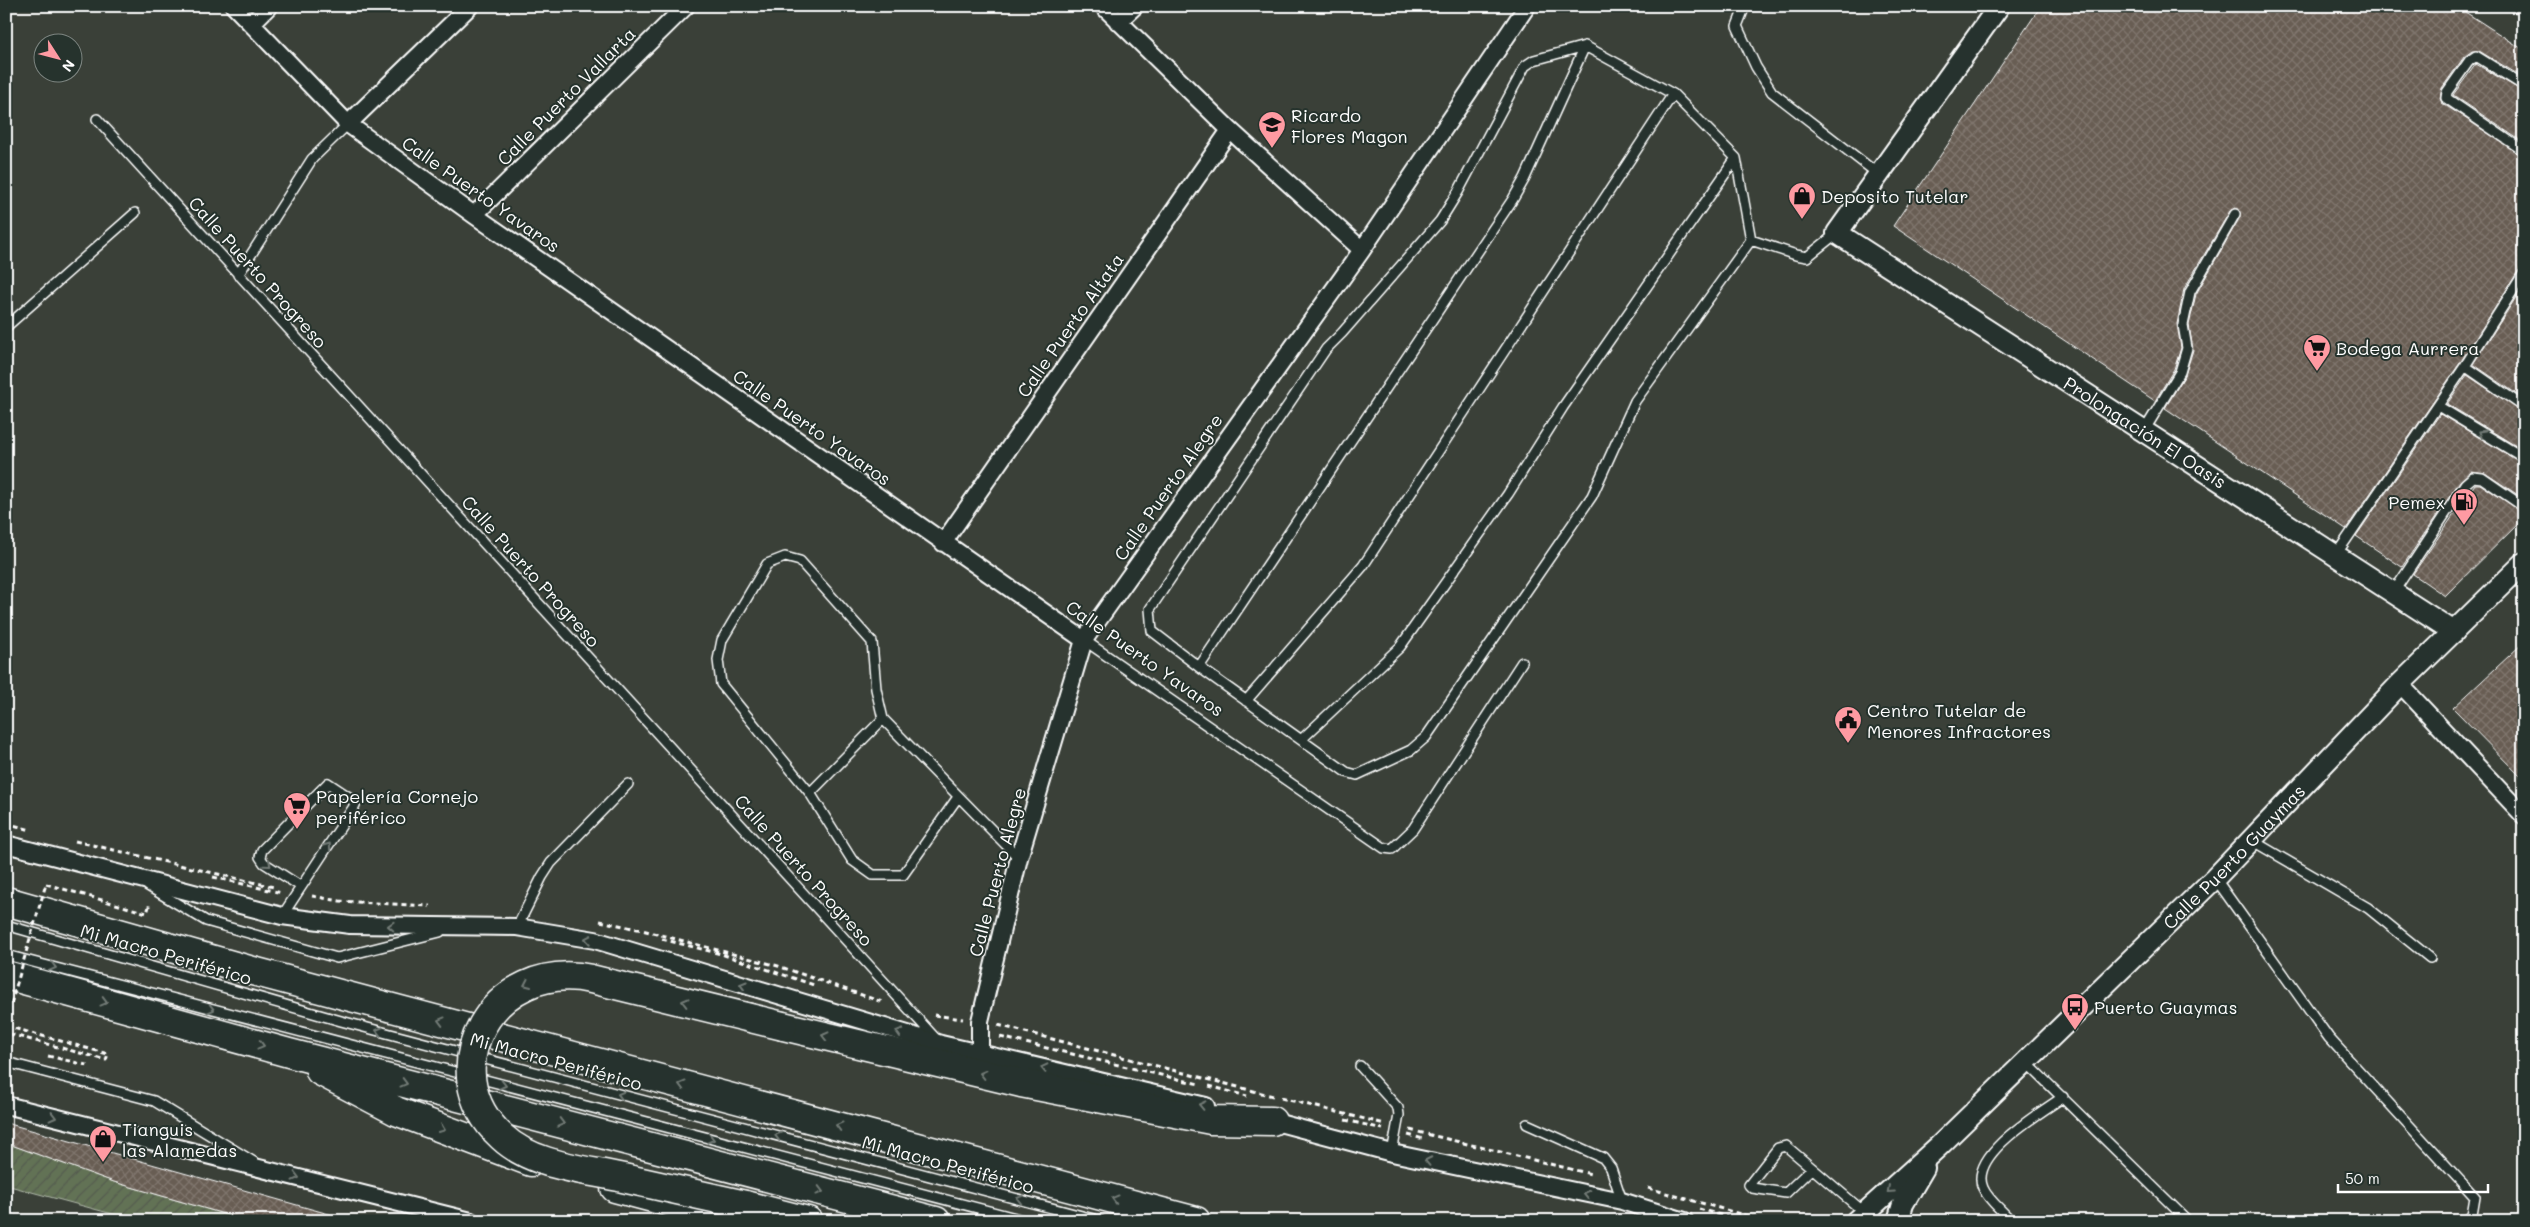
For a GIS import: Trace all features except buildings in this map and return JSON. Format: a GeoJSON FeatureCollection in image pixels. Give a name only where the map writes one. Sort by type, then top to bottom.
{"type":"FeatureCollection","features":[{"type":"Feature","properties":{"kind":"highway"},"geometry":{"type":"LineString","coordinates":[[9,907],[1196,1221]]}},
{"type":"Feature","properties":{"kind":"highway"},"geometry":{"type":"LineString","coordinates":[[6,975],[289,1053],[936,1221]]}},
{"type":"Feature","properties":{"kind":"highway"},"geometry":{"type":"LineString","coordinates":[[742,1213],[555,1163],[515,1147],[492,1126],[480,1106],[473,1083],[473,1052],[484,1023],[503,998],[530,982],[560,975],[591,979],[1040,1087],[1211,1120],[1272,1121]]}},
{"type":"Feature","properties":{"kind":"highway"},"geometry":{"type":"LineString","coordinates":[[289,1053],[366,1097],[466,1139],[581,1178],[742,1213],[808,1221]]}},
{"type":"Feature","properties":{"kind":"street","name":"Calle Puerto Yavaros"},"geometry":{"type":"LineString","coordinates":[[234,6],[348,124],[474,215],[1084,640]]}},
{"type":"Feature","properties":{"kind":"street"},"geometry":{"type":"LineString","coordinates":[[251,24],[269,6]]}},
{"type":"Feature","properties":{"kind":"street"},"geometry":{"type":"LineString","coordinates":[[348,124],[470,6]]}},
{"type":"Feature","properties":{"kind":"street","name":"Calle Puerto Vallarta"},"geometry":{"type":"LineString","coordinates":[[474,215],[686,6]]}},
{"type":"Feature","properties":{"kind":"street"},"geometry":{"type":"LineString","coordinates":[[1103,6],[1230,130],[1362,250]]}},
{"type":"Feature","properties":{"kind":"street"},"geometry":{"type":"LineString","coordinates":[[1118,22],[1135,6]]}},
{"type":"Feature","properties":{"kind":"street","name":"Calle Puerto Alegre"},"geometry":{"type":"LineString","coordinates":[[980,1053],[980,1021],[1019,858],[1084,640],[1362,250],[1527,6]]}},
{"type":"Feature","properties":{"kind":"street"},"geometry":{"type":"LineString","coordinates":[[1837,233],[1999,6]]}},
{"type":"Feature","properties":{"kind":"street","name":"Calle Puerto Altata"},"geometry":{"type":"LineString","coordinates":[[943,543],[1230,130]]}},
{"type":"Feature","properties":{"kind":"street","name":"Prolongación El Oasis"},"geometry":{"type":"LineString","coordinates":[[1837,233],[2454,632]]}},
{"type":"Feature","properties":{"kind":"street","name":"Calle Puerto Guaymas"},"geometry":{"type":"LineString","coordinates":[[1861,1217],[1939,1146],[2253,841],[2400,684],[2524,563]]}},
{"type":"Feature","properties":{"kind":"street"},"geometry":{"type":"LineString","coordinates":[[2400,684],[2524,816]]}},
{"type":"Feature","properties":{"kind":"street"},"geometry":{"type":"LineString","coordinates":[[6,844],[282,916],[350,925],[454,928],[517,927],[595,940],[941,1044],[1272,1121],[1392,1153],[1622,1201],[1685,1221]]}},
{"type":"Feature","properties":{"kind":"street"},"geometry":{"type":"LineString","coordinates":[[6,1105],[472,1221]]}},
{"type":"Feature","properties":{"kind":"street","name":"Calle Puerto Guaymas"},"geometry":{"type":"LineString","coordinates":[[1898,1221],[1910,1191],[1939,1146]]}},
{"type":"Feature","properties":{"kind":"lane"},"geometry":{"type":"LineString","coordinates":[[1745,6],[1737,26],[1756,67],[1772,92],[1878,174]]}},
{"type":"Feature","properties":{"kind":"lane"},"geometry":{"type":"LineString","coordinates":[[1198,668],[1513,199],[1525,178],[1585,46]]}},
{"type":"Feature","properties":{"kind":"lane"},"geometry":{"type":"LineString","coordinates":[[1585,46],[1673,94],[1736,158],[1751,240],[1635,401],[1592,496],[1426,737],[1411,750],[1357,775],[1346,772],[1302,739],[1198,668],[1152,631],[1150,609],[1326,349],[1440,221],[1458,192],[1525,66],[1534,60],[1585,46]]}},
{"type":"Feature","properties":{"kind":"lane"},"geometry":{"type":"LineString","coordinates":[[2524,86],[2476,56],[2469,61],[2447,92],[2446,98],[2524,151]]}},
{"type":"Feature","properties":{"kind":"lane"},"geometry":{"type":"LineString","coordinates":[[1246,701],[1363,566],[1673,94]]}},
{"type":"Feature","properties":{"kind":"lane","name":"Calle Puerto Progreso"},"geometry":{"type":"LineString","coordinates":[[97,119],[941,1044]]}},
{"type":"Feature","properties":{"kind":"lane"},"geometry":{"type":"LineString","coordinates":[[238,275],[312,159],[348,124]]}},
{"type":"Feature","properties":{"kind":"lane"},"geometry":{"type":"LineString","coordinates":[[1302,739],[1400,648],[1508,494],[1563,407],[1736,158]]}},
{"type":"Feature","properties":{"kind":"lane"},"geometry":{"type":"LineString","coordinates":[[6,328],[135,213]]}},
{"type":"Feature","properties":{"kind":"lane"},"geometry":{"type":"LineString","coordinates":[[2144,432],[2180,372],[2187,348],[2182,325],[2190,292],[2235,214]]}},
{"type":"Feature","properties":{"kind":"lane"},"geometry":{"type":"LineString","coordinates":[[1751,240],[1807,257],[1837,233]]}},
{"type":"Feature","properties":{"kind":"lane"},"geometry":{"type":"LineString","coordinates":[[2335,556],[2465,366],[2524,273]]}},
{"type":"Feature","properties":{"kind":"lane"},"geometry":{"type":"LineString","coordinates":[[2465,366],[2524,407]]}},
{"type":"Feature","properties":{"kind":"lane"},"geometry":{"type":"LineString","coordinates":[[2438,406],[2524,458]]}},
{"type":"Feature","properties":{"kind":"lane"},"geometry":{"type":"LineString","coordinates":[[2393,593],[2465,484],[2473,477],[2482,478],[2524,507]]}},
{"type":"Feature","properties":{"kind":"lane"},"geometry":{"type":"LineString","coordinates":[[958,797],[904,875],[873,875],[852,860],[810,793],[721,684],[718,660],[722,640],[767,564],[785,557],[800,561],[872,642],[876,689],[883,719],[1019,858]]}},
{"type":"Feature","properties":{"kind":"lane","name":"Calle Puerto Yavaros"},"geometry":{"type":"LineString","coordinates":[[1084,640],[1384,848],[1392,849],[1413,829],[1522,662]]}},
{"type":"Feature","properties":{"kind":"lane"},"geometry":{"type":"LineString","coordinates":[[810,793],[883,719]]}},
{"type":"Feature","properties":{"kind":"lane"},"geometry":{"type":"LineString","coordinates":[[282,916],[355,805],[352,799],[328,783],[262,850],[260,857],[264,863],[300,886]]}},
{"type":"Feature","properties":{"kind":"lane"},"geometry":{"type":"LineString","coordinates":[[517,927],[551,863],[628,784]]}},
{"type":"Feature","properties":{"kind":"lane"},"geometry":{"type":"LineString","coordinates":[[2253,841],[2368,908],[2430,958]]}},
{"type":"Feature","properties":{"kind":"lane"},"geometry":{"type":"LineString","coordinates":[[133,877],[206,921],[337,958],[454,928]]}},
{"type":"Feature","properties":{"kind":"lane"},"geometry":{"type":"LineString","coordinates":[[2215,878],[2329,1038],[2475,1197],[2472,1214],[2466,1221]]}},
{"type":"Feature","properties":{"kind":"lane","name":"Mi Macro Periférico"},"geometry":{"type":"LineString","coordinates":[[9,907],[341,1021],[1101,1221]]}},
{"type":"Feature","properties":{"kind":"lane","name":"Mi Macro Periférico"},"geometry":{"type":"LineString","coordinates":[[6,955],[1027,1221]]}},
{"type":"Feature","properties":{"kind":"lane"},"geometry":{"type":"LineString","coordinates":[[6,1062],[154,1101],[267,1170]]}},
{"type":"Feature","properties":{"kind":"lane"},"geometry":{"type":"LineString","coordinates":[[2026,1062],[2188,1221]]}},
{"type":"Feature","properties":{"kind":"lane"},"geometry":{"type":"LineString","coordinates":[[1360,1066],[1398,1108],[1399,1115],[1392,1153]]}},
{"type":"Feature","properties":{"kind":"lane"},"geometry":{"type":"LineString","coordinates":[[2011,1221],[1983,1188],[1982,1169],[1997,1145],[2063,1097]]}},
{"type":"Feature","properties":{"kind":"lane"},"geometry":{"type":"LineString","coordinates":[[1527,1124],[1603,1158],[1611,1168],[1622,1201]]}},
{"type":"Feature","properties":{"kind":"lane"},"geometry":{"type":"LineString","coordinates":[[1812,1168],[1786,1193],[1752,1188],[1749,1185],[1750,1181],[1781,1145],[1786,1146],[1812,1168],[1861,1217]]}},
{"type":"Feature","properties":{"kind":"path"},"geometry":{"type":"LineString","coordinates":[[6,1021],[46,884],[147,913],[150,903],[141,900]]}},
{"type":"Feature","properties":{"kind":"path"},"geometry":{"type":"LineString","coordinates":[[6,1026],[108,1054],[106,1060],[6,1033]]}},
{"type":"Feature","properties":{"kind":"green space"},"geometry":{"type":"Polygon","coordinates":[[[6,1143],[114,1182],[248,1221],[138,1221],[6,1185],[6,1143]]]}},
{"type":"Feature","properties":{"kind":"place","name":"Ricardo Flores Magon"},"geometry":{"type":"Point","coordinates":[1272,149]}},
{"type":"Feature","properties":{"kind":"place","name":"Deposito Tutelar"},"geometry":{"type":"Point","coordinates":[1802,220]}},
{"type":"Feature","properties":{"kind":"place","name":"Bodega Aurrera"},"geometry":{"type":"Point","coordinates":[2317,372]}},
{"type":"Feature","properties":{"kind":"place","name":"Pemex"},"geometry":{"type":"Point","coordinates":[2464,526]}},
{"type":"Feature","properties":{"kind":"place","name":"Centro Tutelar de Menores Infractores"},"geometry":{"type":"Point","coordinates":[1848,744]}},
{"type":"Feature","properties":{"kind":"place","name":"Papelería Cornejo periférico"},"geometry":{"type":"Point","coordinates":[297,830]}},
{"type":"Feature","properties":{"kind":"place","name":"Puerto Guaymas"},"geometry":{"type":"Point","coordinates":[2075,1031]}},
{"type":"Feature","properties":{"kind":"place","name":"Tianguis las Alamedas"},"geometry":{"type":"Point","coordinates":[103,1163]}}]}
